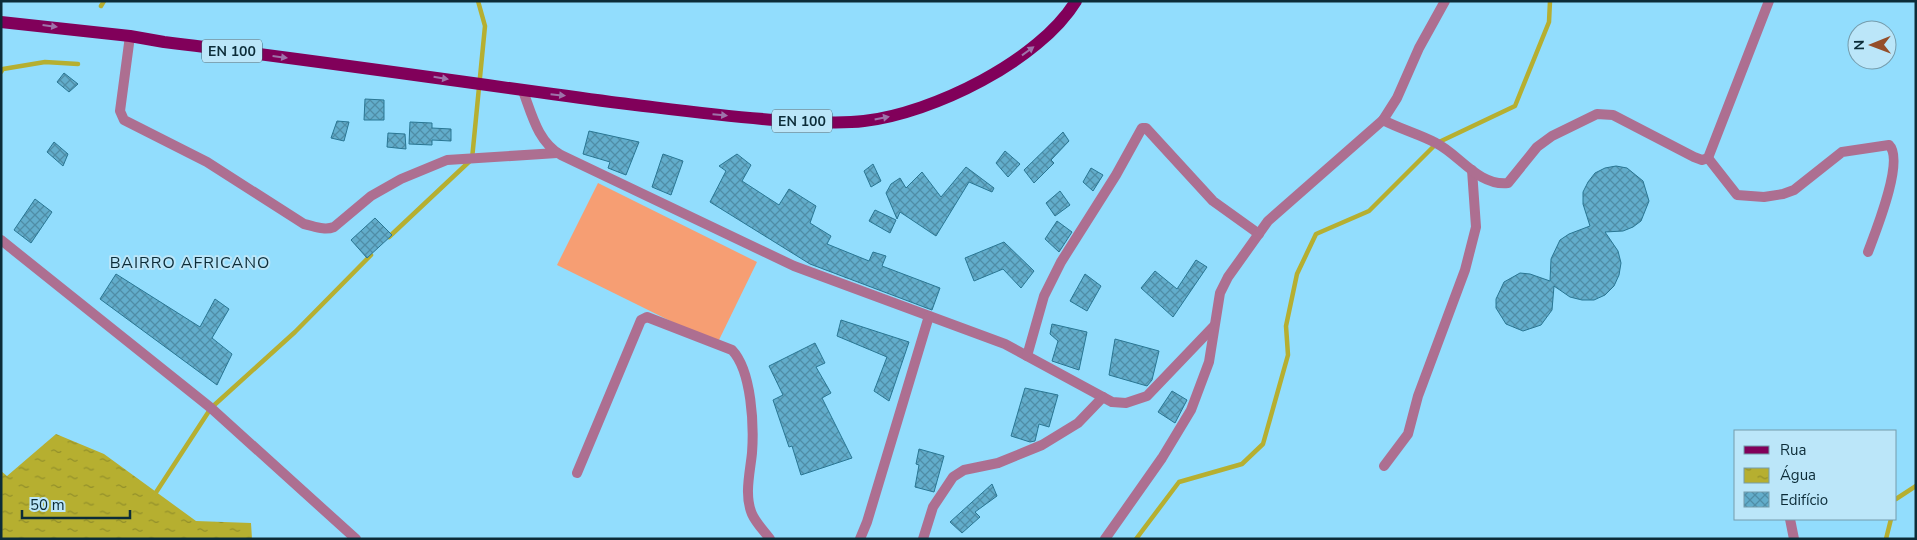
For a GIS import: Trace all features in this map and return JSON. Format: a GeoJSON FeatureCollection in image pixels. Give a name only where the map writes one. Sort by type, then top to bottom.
{"type":"FeatureCollection","features":[{"type":"Feature","properties":{"kind":"main road","name":"EN 100"},"geometry":{"type":"LineString","coordinates":[[1,22],[130,36],[523,92],[769,120],[839,123],[866,121],[896,115],[946,99],[994,75],[1034,46],[1071,9],[1076,1]]}},
{"type":"Feature","properties":{"kind":"street"},"geometry":{"type":"LineString","coordinates":[[1105,539],[1162,458],[1191,410],[1208,362],[1220,293],[1228,277],[1268,221],[1383,120],[1397,98],[1418,48],[1445,1]]}},
{"type":"Feature","properties":{"kind":"street"},"geometry":{"type":"LineString","coordinates":[[1708,158],[1768,1]]}},
{"type":"Feature","properties":{"kind":"street"},"geometry":{"type":"LineString","coordinates":[[130,36],[120,111],[124,120],[207,162],[304,224],[318,228],[329,229],[371,196],[401,179],[447,160],[557,153]]}},
{"type":"Feature","properties":{"kind":"street"},"geometry":{"type":"LineString","coordinates":[[523,92],[541,137],[549,148],[557,153],[794,266],[1005,344],[1112,402],[1126,403],[1146,396],[1214,326]]}},
{"type":"Feature","properties":{"kind":"street"},"geometry":{"type":"LineString","coordinates":[[1383,120],[1437,143],[1488,181],[1499,184],[1508,183],[1537,148],[1552,136],[1597,114],[1614,116],[1694,157],[1702,160],[1708,158]]}},
{"type":"Feature","properties":{"kind":"street"},"geometry":{"type":"LineString","coordinates":[[1027,356],[1044,296],[1061,262],[1116,175],[1142,128],[1146,128],[1213,201],[1259,234]]}},
{"type":"Feature","properties":{"kind":"street"},"geometry":{"type":"LineString","coordinates":[[1708,158],[1738,196],[1764,197],[1794,190],[1842,152],[1889,145],[1893,153],[1893,169],[1884,209],[1868,252]]}},
{"type":"Feature","properties":{"kind":"street"},"geometry":{"type":"LineString","coordinates":[[1384,466],[1408,434],[1418,396],[1465,270],[1476,227],[1472,170]]}},
{"type":"Feature","properties":{"kind":"street"},"geometry":{"type":"LineString","coordinates":[[1,240],[210,408],[356,539]]}},
{"type":"Feature","properties":{"kind":"street"},"geometry":{"type":"LineString","coordinates":[[860,539],[929,316]]}},
{"type":"Feature","properties":{"kind":"street"},"geometry":{"type":"LineString","coordinates":[[577,473],[641,320],[647,317],[732,350],[743,365],[750,402],[752,450],[747,494],[752,514],[770,539]]}},
{"type":"Feature","properties":{"kind":"street"},"geometry":{"type":"LineString","coordinates":[[924,539],[933,506],[953,477],[964,470],[998,463],[1042,445],[1078,423],[1103,397]]}},
{"type":"Feature","properties":{"kind":"street"},"geometry":{"type":"LineString","coordinates":[[1790,520],[1794,539]]}},
{"type":"Feature","properties":{"kind":"shaded area"},"geometry":{"type":"Polygon","coordinates":[[[598,183],[757,262],[717,344],[557,265],[598,183]]]}},
{"type":"Feature","properties":{"kind":"water"},"geometry":{"type":"Polygon","coordinates":[[[56,434],[104,454],[196,521],[251,523],[252,539],[1,539],[1,471],[7,476],[56,434]]]}},
{"type":"Feature","properties":{"kind":"building"},"geometry":{"type":"Polygon","coordinates":[[[64,73],[78,84],[69,92],[57,82],[64,73]]]}},
{"type":"Feature","properties":{"kind":"building"},"geometry":{"type":"Polygon","coordinates":[[[365,99],[384,100],[384,120],[364,120],[365,99]]]}},
{"type":"Feature","properties":{"kind":"building"},"geometry":{"type":"Polygon","coordinates":[[[337,121],[349,122],[344,141],[331,138],[337,121]]]}},
{"type":"Feature","properties":{"kind":"building"},"geometry":{"type":"Polygon","coordinates":[[[410,122],[432,123],[432,128],[451,129],[451,141],[432,140],[432,145],[409,144],[410,122]]]}},
{"type":"Feature","properties":{"kind":"building"},"geometry":{"type":"Polygon","coordinates":[[[589,131],[639,142],[626,175],[608,168],[610,162],[583,154],[589,131]]]}},
{"type":"Feature","properties":{"kind":"building"},"geometry":{"type":"Polygon","coordinates":[[[1063,132],[1069,141],[1051,160],[1054,163],[1034,183],[1024,170],[1063,132]]]}},
{"type":"Feature","properties":{"kind":"building"},"geometry":{"type":"Polygon","coordinates":[[[388,133],[405,134],[406,149],[387,147],[388,133]]]}},
{"type":"Feature","properties":{"kind":"building"},"geometry":{"type":"Polygon","coordinates":[[[54,142],[68,154],[63,166],[47,152],[54,142]]]}},
{"type":"Feature","properties":{"kind":"building"},"geometry":{"type":"Polygon","coordinates":[[[1005,151],[1020,164],[1008,177],[996,163],[1005,151]]]}},
{"type":"Feature","properties":{"kind":"building"},"geometry":{"type":"Polygon","coordinates":[[[663,154],[683,161],[671,195],[652,187],[663,154]]]}},
{"type":"Feature","properties":{"kind":"building"},"geometry":{"type":"Polygon","coordinates":[[[737,154],[751,165],[742,181],[779,205],[789,189],[816,206],[810,223],[831,236],[827,244],[869,261],[873,252],[886,256],[882,266],[940,288],[932,310],[810,264],[710,202],[726,171],[719,166],[737,154]]]}},
{"type":"Feature","properties":{"kind":"building"},"geometry":{"type":"Polygon","coordinates":[[[873,164],[881,181],[871,187],[864,171],[873,164]]]}},
{"type":"Feature","properties":{"kind":"building"},"geometry":{"type":"Polygon","coordinates":[[[1616,166],[1627,168],[1643,181],[1649,201],[1641,221],[1633,227],[1623,231],[1605,232],[1618,251],[1621,263],[1619,275],[1614,286],[1605,295],[1594,300],[1582,300],[1570,297],[1554,286],[1552,310],[1541,325],[1523,331],[1506,324],[1496,308],[1496,299],[1504,282],[1520,273],[1530,274],[1550,281],[1551,259],[1560,240],[1569,234],[1590,226],[1583,204],[1583,192],[1588,182],[1595,173],[1605,168],[1616,166]]]}},
{"type":"Feature","properties":{"kind":"building"},"geometry":{"type":"Polygon","coordinates":[[[966,167],[994,188],[992,192],[969,182],[936,236],[900,212],[897,219],[886,193],[891,184],[900,178],[906,188],[922,172],[941,197],[966,167]]]}},
{"type":"Feature","properties":{"kind":"building"},"geometry":{"type":"Polygon","coordinates":[[[1091,168],[1103,175],[1093,191],[1083,182],[1091,168]]]}},
{"type":"Feature","properties":{"kind":"building"},"geometry":{"type":"Polygon","coordinates":[[[1060,191],[1070,205],[1055,216],[1046,203],[1060,191]]]}},
{"type":"Feature","properties":{"kind":"building"},"geometry":{"type":"Polygon","coordinates":[[[35,199],[52,212],[31,243],[14,230],[35,199]]]}},
{"type":"Feature","properties":{"kind":"building"},"geometry":{"type":"Polygon","coordinates":[[[875,210],[896,220],[890,233],[869,221],[875,210]]]}},
{"type":"Feature","properties":{"kind":"building"},"geometry":{"type":"Polygon","coordinates":[[[375,218],[392,235],[367,258],[351,240],[375,218]]]}},
{"type":"Feature","properties":{"kind":"building"},"geometry":{"type":"Polygon","coordinates":[[[1057,221],[1072,232],[1059,252],[1045,239],[1057,221]]]}},
{"type":"Feature","properties":{"kind":"building"},"geometry":{"type":"Polygon","coordinates":[[[1004,242],[1034,271],[1021,288],[1003,269],[974,281],[965,258],[1004,242]]]}},
{"type":"Feature","properties":{"kind":"building"},"geometry":{"type":"Polygon","coordinates":[[[1196,260],[1207,267],[1173,317],[1141,288],[1155,271],[1177,289],[1196,260]]]}},
{"type":"Feature","properties":{"kind":"building"},"geometry":{"type":"Polygon","coordinates":[[[116,274],[200,327],[215,299],[229,309],[212,338],[232,354],[217,385],[100,299],[116,274]]]}},
{"type":"Feature","properties":{"kind":"building"},"geometry":{"type":"Polygon","coordinates":[[[1085,274],[1101,286],[1087,311],[1070,301],[1085,274]]]}},
{"type":"Feature","properties":{"kind":"building"},"geometry":{"type":"Polygon","coordinates":[[[841,320],[909,342],[889,401],[874,391],[887,357],[837,336],[841,320]]]}},
{"type":"Feature","properties":{"kind":"building"},"geometry":{"type":"Polygon","coordinates":[[[1052,324],[1087,332],[1079,370],[1052,361],[1058,341],[1050,334],[1052,324]]]}},
{"type":"Feature","properties":{"kind":"building"},"geometry":{"type":"Polygon","coordinates":[[[1115,339],[1159,351],[1152,380],[1147,386],[1109,375],[1115,339]]]}},
{"type":"Feature","properties":{"kind":"building"},"geometry":{"type":"Polygon","coordinates":[[[815,343],[825,363],[816,367],[831,393],[822,398],[852,458],[801,475],[792,446],[789,447],[773,400],[783,395],[769,366],[815,343]]]}},
{"type":"Feature","properties":{"kind":"building"},"geometry":{"type":"Polygon","coordinates":[[[1025,388],[1058,395],[1049,427],[1039,424],[1035,441],[1030,442],[1011,436],[1025,388]]]}},
{"type":"Feature","properties":{"kind":"building"},"geometry":{"type":"Polygon","coordinates":[[[1172,391],[1187,400],[1175,423],[1158,412],[1172,391]]]}},
{"type":"Feature","properties":{"kind":"building"},"geometry":{"type":"Polygon","coordinates":[[[919,449],[944,456],[934,492],[915,487],[919,465],[916,464],[919,449]]]}},
{"type":"Feature","properties":{"kind":"building"},"geometry":{"type":"Polygon","coordinates":[[[992,484],[997,496],[975,512],[980,517],[962,533],[950,522],[992,484]]]}},
{"type":"Feature","properties":{"kind":"waterway"},"geometry":{"type":"LineString","coordinates":[[101,6],[104,1]]}},
{"type":"Feature","properties":{"kind":"waterway"},"geometry":{"type":"LineString","coordinates":[[389,237],[472,159],[485,26],[478,1]]}},
{"type":"Feature","properties":{"kind":"waterway"},"geometry":{"type":"LineString","coordinates":[[1136,539],[1179,482],[1242,464],[1263,444],[1288,355],[1286,326],[1297,274],[1316,234],[1369,211],[1437,143],[1515,106],[1549,22],[1550,1]]}},
{"type":"Feature","properties":{"kind":"waterway"},"geometry":{"type":"LineString","coordinates":[[1,72],[3,69],[45,62],[78,64]]}},
{"type":"Feature","properties":{"kind":"waterway"},"geometry":{"type":"LineString","coordinates":[[153,497],[211,408],[295,332],[371,255]]}},
{"type":"Feature","properties":{"kind":"waterway"},"geometry":{"type":"LineString","coordinates":[[1897,498],[1916,486]]}},
{"type":"Feature","properties":{"kind":"waterway"},"geometry":{"type":"LineString","coordinates":[[1886,539],[1891,520]]}},
{"type":"Feature","properties":{"kind":"district","name":"BAIRRO AFRICANO"},"geometry":{"type":"Point","coordinates":[190,262]}}]}
